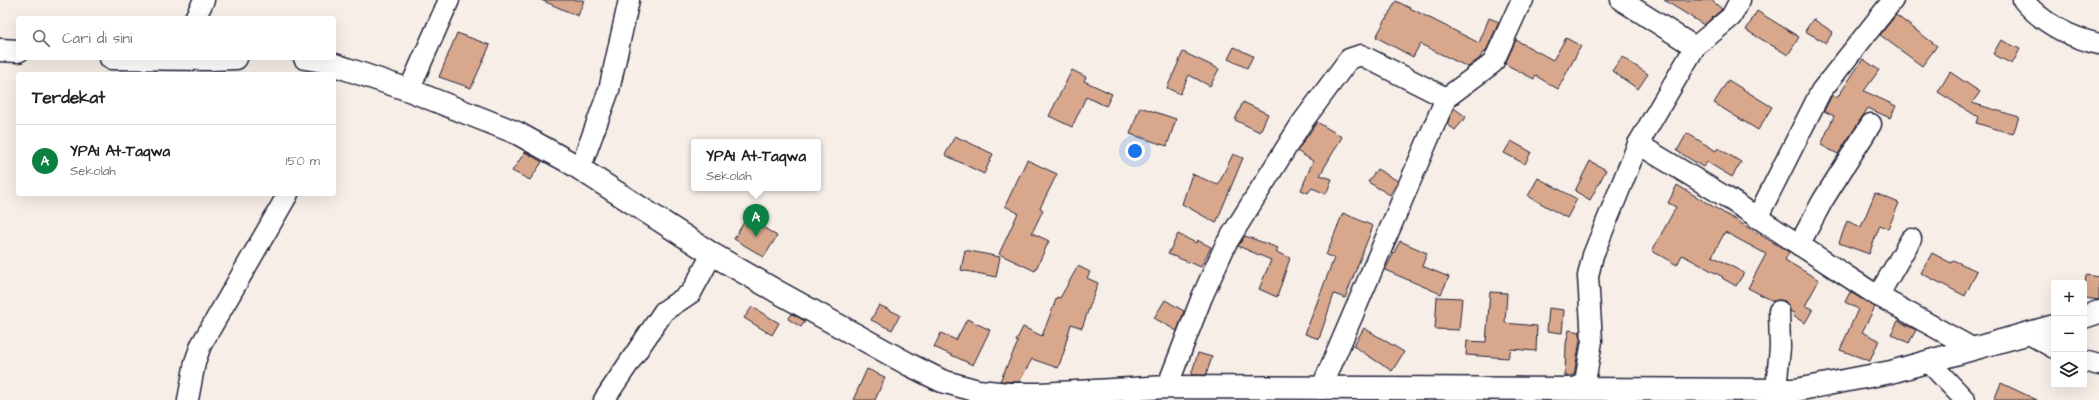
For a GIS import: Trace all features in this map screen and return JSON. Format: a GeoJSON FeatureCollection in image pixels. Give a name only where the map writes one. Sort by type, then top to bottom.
{"type":"FeatureCollection","features":[{"type":"Feature","properties":{"kind":"street"},"geometry":{"type":"LineString","coordinates":[[196,16],[204,0]]}},
{"type":"Feature","properties":{"kind":"street"},"geometry":{"type":"LineString","coordinates":[[409,90],[449,0]]}},
{"type":"Feature","properties":{"kind":"street"},"geometry":{"type":"LineString","coordinates":[[580,169],[609,90],[629,0]]}},
{"type":"Feature","properties":{"kind":"street"},"geometry":{"type":"LineString","coordinates":[[1321,389],[1446,98],[1493,63],[1523,0]]}},
{"type":"Feature","properties":{"kind":"street"},"geometry":{"type":"LineString","coordinates":[[1621,0],[1695,47]]}},
{"type":"Feature","properties":{"kind":"street"},"geometry":{"type":"LineString","coordinates":[[1576,388],[1585,382],[1592,341],[1588,276],[1593,255],[1638,144],[1695,47],[1731,17],[1740,0]]}},
{"type":"Feature","properties":{"kind":"street"},"geometry":{"type":"LineString","coordinates":[[1757,218],[1821,91],[1893,0]]}},
{"type":"Feature","properties":{"kind":"street"},"geometry":{"type":"LineString","coordinates":[[2023,0],[2036,15],[2054,27],[2067,34],[2099,44]]}},
{"type":"Feature","properties":{"kind":"street"},"geometry":{"type":"LineString","coordinates":[[0,50],[16,51]]}},
{"type":"Feature","properties":{"kind":"street"},"geometry":{"type":"LineString","coordinates":[[1167,387],[1193,319],[1226,244],[1301,124],[1349,59],[1361,55],[1446,98]]}},
{"type":"Feature","properties":{"kind":"street"},"geometry":{"type":"LineString","coordinates":[[316,64],[409,90],[517,133],[580,169],[712,254],[910,365],[976,396],[1167,387],[1528,394],[1576,388],[1789,393],[1891,372],[2051,327]]}},
{"type":"Feature","properties":{"kind":"street"},"geometry":{"type":"LineString","coordinates":[[1799,245],[1823,200],[1871,124]]}},
{"type":"Feature","properties":{"kind":"street"},"geometry":{"type":"LineString","coordinates":[[1638,144],[1726,196],[1757,218],[1878,296],[1974,349]]}},
{"type":"Feature","properties":{"kind":"street"},"geometry":{"type":"LineString","coordinates":[[188,400],[192,376],[201,345],[287,196]]}},
{"type":"Feature","properties":{"kind":"street"},"geometry":{"type":"LineString","coordinates":[[1878,296],[1911,239]]}},
{"type":"Feature","properties":{"kind":"street"},"geometry":{"type":"LineString","coordinates":[[604,400],[664,311],[690,293],[712,254]]}},
{"type":"Feature","properties":{"kind":"street"},"geometry":{"type":"LineString","coordinates":[[1778,311],[1780,348],[1789,393]]}},
{"type":"Feature","properties":{"kind":"street"},"geometry":{"type":"LineString","coordinates":[[2087,316],[2099,312]]}},
{"type":"Feature","properties":{"kind":"street"},"geometry":{"type":"LineString","coordinates":[[2029,334],[2051,346]]}},
{"type":"Feature","properties":{"kind":"street"},"geometry":{"type":"LineString","coordinates":[[1929,362],[1965,400]]}},
{"type":"Feature","properties":{"kind":"street"},"geometry":{"type":"LineString","coordinates":[[2087,362],[2099,366]]}},
{"type":"Feature","properties":{"kind":"building"},"geometry":{"type":"Polygon","coordinates":[[[541,0],[584,0],[578,16],[541,0]]]}},
{"type":"Feature","properties":{"kind":"building"},"geometry":{"type":"Polygon","coordinates":[[[1664,0],[1711,0],[1722,9],[1704,25],[1664,0]]]}},
{"type":"Feature","properties":{"kind":"building"},"geometry":{"type":"Polygon","coordinates":[[[1396,1],[1479,43],[1489,18],[1499,22],[1485,53],[1483,52],[1480,58],[1468,67],[1420,44],[1413,57],[1376,37],[1396,1]]]}},
{"type":"Feature","properties":{"kind":"building"},"geometry":{"type":"Polygon","coordinates":[[[1757,11],[1799,37],[1788,55],[1746,30],[1757,11]]]}},
{"type":"Feature","properties":{"kind":"building"},"geometry":{"type":"Polygon","coordinates":[[[1896,15],[1937,46],[1922,66],[1880,35],[1896,15]]]}},
{"type":"Feature","properties":{"kind":"building"},"geometry":{"type":"Polygon","coordinates":[[[1813,19],[1833,32],[1826,43],[1805,31],[1813,19]]]}},
{"type":"Feature","properties":{"kind":"building"},"geometry":{"type":"Polygon","coordinates":[[[457,33],[490,45],[471,88],[439,77],[457,33]]]}},
{"type":"Feature","properties":{"kind":"building"},"geometry":{"type":"Polygon","coordinates":[[[1566,38],[1581,46],[1558,89],[1536,76],[1534,79],[1505,64],[1516,40],[1553,60],[1566,38]]]}},
{"type":"Feature","properties":{"kind":"building"},"geometry":{"type":"Polygon","coordinates":[[[2001,40],[2020,49],[2012,64],[1993,54],[2001,40]]]}},
{"type":"Feature","properties":{"kind":"building"},"geometry":{"type":"Polygon","coordinates":[[[1234,47],[1253,56],[1247,68],[1228,59],[1234,47]]]}},
{"type":"Feature","properties":{"kind":"building"},"geometry":{"type":"Polygon","coordinates":[[[1183,52],[1219,69],[1210,86],[1189,75],[1180,94],[1167,88],[1183,52]]]}},
{"type":"Feature","properties":{"kind":"building"},"geometry":{"type":"Polygon","coordinates":[[[1622,57],[1648,74],[1638,89],[1612,71],[1622,57]]]}},
{"type":"Feature","properties":{"kind":"building"},"geometry":{"type":"Polygon","coordinates":[[[1863,59],[1879,70],[1864,91],[1896,106],[1890,118],[1868,108],[1838,154],[1821,145],[1834,116],[1824,111],[1832,95],[1837,98],[1863,59]]]}},
{"type":"Feature","properties":{"kind":"building"},"geometry":{"type":"Polygon","coordinates":[[[1072,70],[1086,77],[1084,81],[1112,94],[1106,106],[1086,97],[1072,127],[1049,116],[1072,70]]]}},
{"type":"Feature","properties":{"kind":"building"},"geometry":{"type":"Polygon","coordinates":[[[1950,72],[1980,92],[1972,103],[2019,117],[2013,134],[1976,123],[1978,117],[1938,92],[1950,72]]]}},
{"type":"Feature","properties":{"kind":"building"},"geometry":{"type":"Polygon","coordinates":[[[1728,80],[1772,107],[1758,130],[1714,103],[1728,80]]]}},
{"type":"Feature","properties":{"kind":"building"},"geometry":{"type":"Polygon","coordinates":[[[1243,102],[1268,114],[1260,132],[1235,120],[1243,102]]]}},
{"type":"Feature","properties":{"kind":"building"},"geometry":{"type":"Polygon","coordinates":[[[1140,107],[1176,119],[1167,146],[1130,134],[1140,107]]]}},
{"type":"Feature","properties":{"kind":"building"},"geometry":{"type":"Polygon","coordinates":[[[1454,108],[1466,117],[1455,130],[1447,124],[1454,108]]]}},
{"type":"Feature","properties":{"kind":"building"},"geometry":{"type":"Polygon","coordinates":[[[1317,122],[1342,137],[1320,175],[1332,179],[1326,194],[1312,188],[1308,193],[1301,190],[1313,161],[1297,151],[1317,122]]]}},
{"type":"Feature","properties":{"kind":"building"},"geometry":{"type":"Polygon","coordinates":[[[1687,133],[1716,151],[1718,148],[1741,162],[1732,177],[1707,162],[1703,167],[1677,151],[1687,133]]]}},
{"type":"Feature","properties":{"kind":"building"},"geometry":{"type":"Polygon","coordinates":[[[955,136],[993,154],[984,174],[945,155],[955,136]]]}},
{"type":"Feature","properties":{"kind":"building"},"geometry":{"type":"Polygon","coordinates":[[[1511,141],[1531,152],[1525,164],[1504,153],[1511,141]]]}},
{"type":"Feature","properties":{"kind":"building"},"geometry":{"type":"Polygon","coordinates":[[[525,152],[542,162],[530,180],[512,171],[525,152]]]}},
{"type":"Feature","properties":{"kind":"building"},"geometry":{"type":"Polygon","coordinates":[[[1233,154],[1243,158],[1216,223],[1182,204],[1192,174],[1218,185],[1233,154]]]}},
{"type":"Feature","properties":{"kind":"building"},"geometry":{"type":"Polygon","coordinates":[[[1027,160],[1057,174],[1040,208],[1043,210],[1032,233],[1049,241],[1035,271],[999,254],[1018,213],[1005,206],[1027,160]]]}},
{"type":"Feature","properties":{"kind":"building"},"geometry":{"type":"Polygon","coordinates":[[[1590,161],[1606,170],[1590,200],[1575,191],[1590,161]]]}},
{"type":"Feature","properties":{"kind":"building"},"geometry":{"type":"Polygon","coordinates":[[[1377,169],[1398,181],[1390,195],[1368,182],[1377,169]]]}},
{"type":"Feature","properties":{"kind":"building"},"geometry":{"type":"Polygon","coordinates":[[[1538,178],[1577,199],[1567,218],[1528,196],[1538,178]]]}},
{"type":"Feature","properties":{"kind":"building"},"geometry":{"type":"Polygon","coordinates":[[[1677,185],[1789,252],[1785,260],[1819,280],[1805,306],[1813,309],[1805,323],[1793,316],[1794,313],[1790,311],[1785,301],[1773,301],[1748,288],[1766,254],[1725,232],[1712,256],[1744,273],[1736,286],[1722,278],[1723,277],[1682,255],[1677,265],[1652,251],[1676,207],[1668,203],[1677,185]]]}},
{"type":"Feature","properties":{"kind":"building"},"geometry":{"type":"Polygon","coordinates":[[[1875,193],[1899,203],[1888,229],[1880,225],[1869,254],[1839,243],[1847,221],[1861,227],[1875,193]]]}},
{"type":"Feature","properties":{"kind":"building"},"geometry":{"type":"Polygon","coordinates":[[[1343,213],[1373,226],[1345,298],[1334,294],[1319,339],[1305,334],[1334,258],[1326,255],[1343,213]]]}},
{"type":"Feature","properties":{"kind":"building"},"geometry":{"type":"Polygon","coordinates":[[[747,217],[777,236],[764,257],[734,239],[747,217]]]}},
{"type":"Feature","properties":{"kind":"building"},"geometry":{"type":"Polygon","coordinates":[[[1178,234],[1196,243],[1197,240],[1211,247],[1201,267],[1168,254],[1178,234]]]}},
{"type":"Feature","properties":{"kind":"building"},"geometry":{"type":"Polygon","coordinates":[[[1245,236],[1278,248],[1276,252],[1290,258],[1277,297],[1259,289],[1271,260],[1238,246],[1245,236]]]}},
{"type":"Feature","properties":{"kind":"building"},"geometry":{"type":"Polygon","coordinates":[[[1400,241],[1427,253],[1422,266],[1449,277],[1441,294],[1385,270],[1400,241]]]}},
{"type":"Feature","properties":{"kind":"building"},"geometry":{"type":"Polygon","coordinates":[[[965,250],[1000,257],[996,277],[961,270],[965,250]]]}},
{"type":"Feature","properties":{"kind":"building"},"geometry":{"type":"Polygon","coordinates":[[[1932,253],[1951,263],[1953,260],[1977,271],[1965,296],[1921,273],[1932,253]]]}},
{"type":"Feature","properties":{"kind":"building"},"geometry":{"type":"Polygon","coordinates":[[[1078,266],[1090,272],[1087,278],[1098,283],[1082,328],[1071,324],[1065,349],[1058,368],[1032,359],[1019,382],[1000,381],[1018,342],[1016,341],[1023,327],[1042,336],[1057,297],[1060,298],[1078,266]]]}},
{"type":"Feature","properties":{"kind":"building"},"geometry":{"type":"Polygon","coordinates":[[[2086,275],[2099,277],[2099,300],[2087,298],[2087,280],[2086,280],[2086,275]]]}},
{"type":"Feature","properties":{"kind":"building"},"geometry":{"type":"Polygon","coordinates":[[[1490,292],[1507,293],[1505,323],[1537,326],[1536,351],[1511,349],[1508,358],[1466,355],[1467,341],[1486,342],[1490,292]]]}},
{"type":"Feature","properties":{"kind":"building"},"geometry":{"type":"Polygon","coordinates":[[[1850,292],[1875,307],[1862,332],[1879,340],[1870,361],[1840,350],[1858,309],[1845,302],[1850,292]]]}},
{"type":"Feature","properties":{"kind":"building"},"geometry":{"type":"Polygon","coordinates":[[[1437,297],[1462,298],[1459,330],[1435,329],[1437,297]]]}},
{"type":"Feature","properties":{"kind":"building"},"geometry":{"type":"Polygon","coordinates":[[[1165,300],[1184,311],[1177,331],[1154,318],[1165,300]]]}},
{"type":"Feature","properties":{"kind":"building"},"geometry":{"type":"Polygon","coordinates":[[[879,305],[900,315],[892,330],[871,320],[879,305]]]}},
{"type":"Feature","properties":{"kind":"building"},"geometry":{"type":"Polygon","coordinates":[[[752,307],[779,323],[772,335],[744,318],[752,307]]]}},
{"type":"Feature","properties":{"kind":"building"},"geometry":{"type":"Polygon","coordinates":[[[1549,308],[1564,310],[1562,333],[1547,331],[1549,308]]]}},
{"type":"Feature","properties":{"kind":"building"},"geometry":{"type":"Polygon","coordinates":[[[792,314],[805,321],[801,327],[788,319],[792,314]]]}},
{"type":"Feature","properties":{"kind":"building"},"geometry":{"type":"Polygon","coordinates":[[[967,319],[990,330],[973,365],[934,347],[941,333],[956,340],[967,319]]]}},
{"type":"Feature","properties":{"kind":"building"},"geometry":{"type":"Polygon","coordinates":[[[1898,321],[1916,330],[1909,343],[1891,334],[1898,321]]]}},
{"type":"Feature","properties":{"kind":"building"},"geometry":{"type":"Polygon","coordinates":[[[1364,328],[1404,352],[1392,371],[1353,346],[1364,328]]]}},
{"type":"Feature","properties":{"kind":"building"},"geometry":{"type":"Polygon","coordinates":[[[1569,330],[1580,332],[1580,340],[1574,375],[1565,376],[1566,344],[1569,330]]]}},
{"type":"Feature","properties":{"kind":"building"},"geometry":{"type":"Polygon","coordinates":[[[1198,353],[1212,357],[1206,375],[1191,375],[1198,353]]]}},
{"type":"Feature","properties":{"kind":"building"},"geometry":{"type":"Polygon","coordinates":[[[867,369],[885,377],[875,400],[853,400],[867,369]]]}},
{"type":"Feature","properties":{"kind":"building"},"geometry":{"type":"Polygon","coordinates":[[[2001,383],[2037,400],[1994,400],[2001,383]]]}},
{"type":"Feature","properties":{"kind":"place","name":"YPAI At-Taqwa"},"geometry":{"type":"Point","coordinates":[756,237]}}]}
